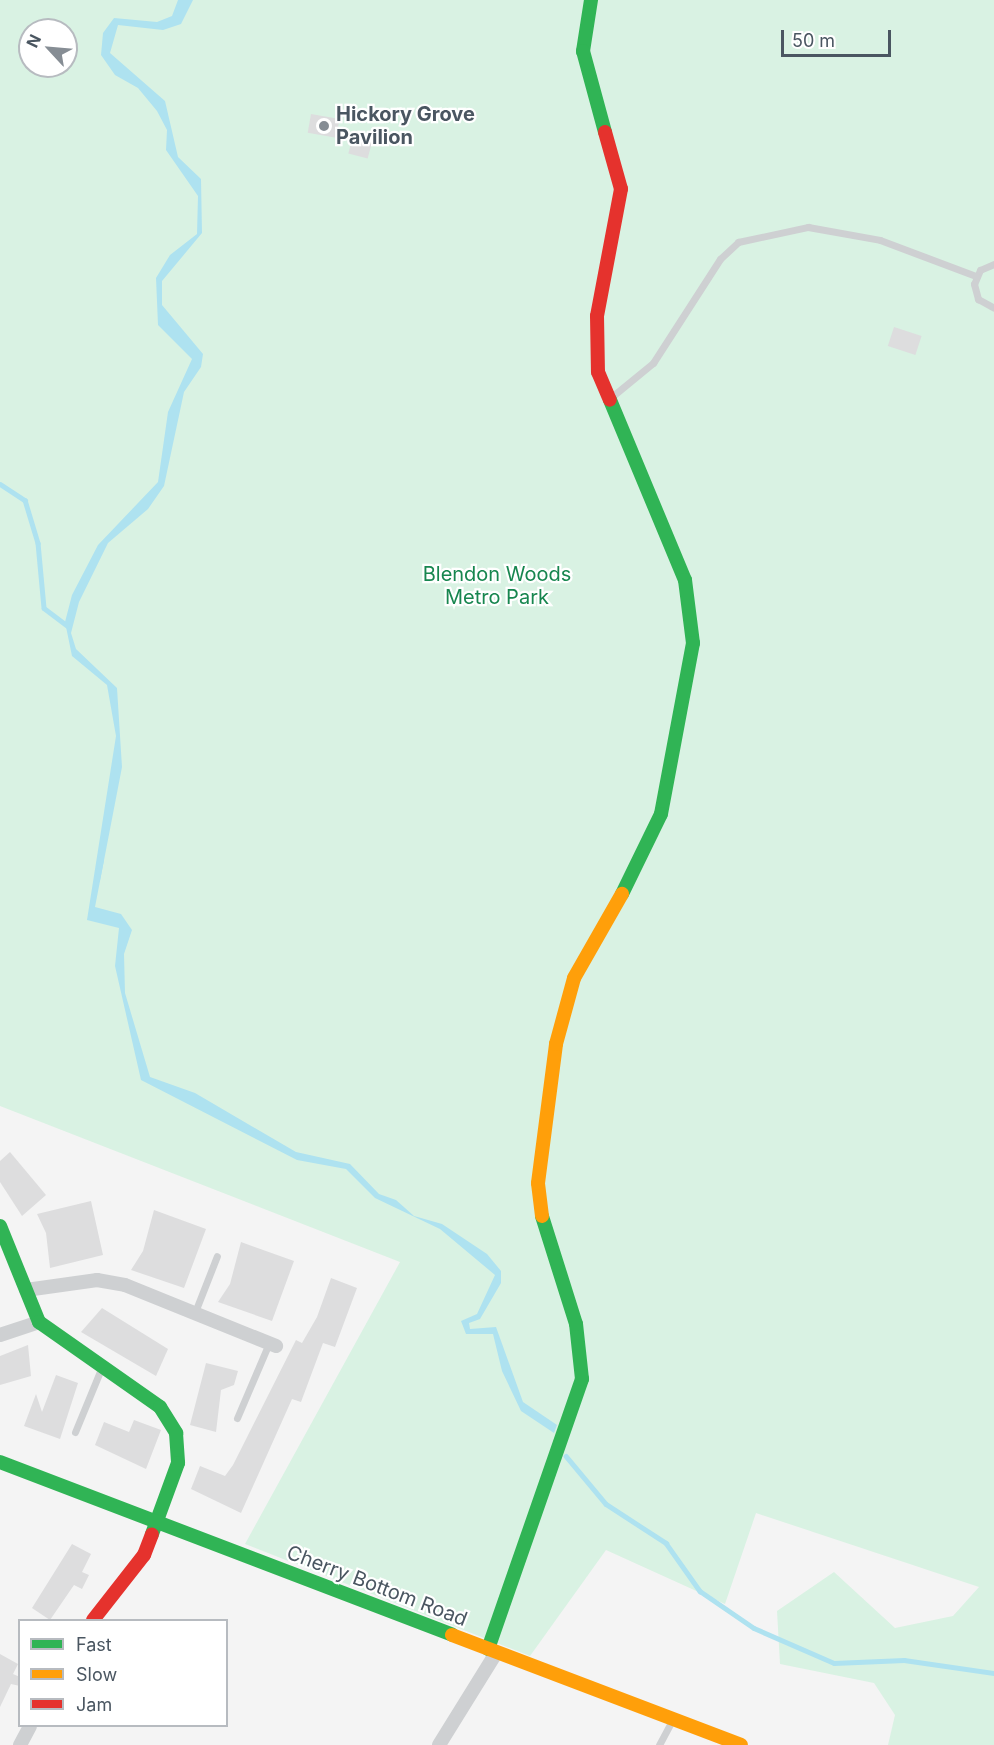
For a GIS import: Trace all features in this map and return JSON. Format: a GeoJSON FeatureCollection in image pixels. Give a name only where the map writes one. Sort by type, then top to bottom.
{"type":"FeatureCollection","features":[{"type":"Feature","properties":{"kind":"street"},"geometry":{"type":"LineString","coordinates":[[439,1745],[492,1651],[582,1379],[579,1334],[543,1222],[538,1184],[556,1044],[574,978],[646,852],[661,814],[693,643],[685,580],[607,400],[595,345],[621,189],[583,51],[591,0]]}},
{"type":"Feature","properties":{"kind":"street"},"geometry":{"type":"LineString","coordinates":[[0,1226],[39,1322],[101,1370],[160,1407],[176,1433],[178,1463],[144,1555],[94,1619]]}},
{"type":"Feature","properties":{"kind":"street"},"geometry":{"type":"LineString","coordinates":[[26,1290],[98,1280],[195,1311],[272,1345]]}},
{"type":"Feature","properties":{"kind":"street"},"geometry":{"type":"LineString","coordinates":[[0,1335],[39,1322]]}},
{"type":"Feature","properties":{"kind":"street","name":"Cherry Bottom Road"},"geometry":{"type":"LineString","coordinates":[[0,1462],[741,1745]]}},
{"type":"Feature","properties":{"kind":"street"},"geometry":{"type":"LineString","coordinates":[[20,1745],[29,1727]]}},
{"type":"Feature","properties":{"kind":"lane"},"geometry":{"type":"LineString","coordinates":[[607,400],[653,363],[720,259],[738,242],[808,226],[880,240],[976,276]]}},
{"type":"Feature","properties":{"kind":"lane"},"geometry":{"type":"LineString","coordinates":[[976,276],[994,264]]}},
{"type":"Feature","properties":{"kind":"lane"},"geometry":{"type":"LineString","coordinates":[[976,276],[978,299],[994,308]]}},
{"type":"Feature","properties":{"kind":"lane"},"geometry":{"type":"LineString","coordinates":[[195,1311],[217,1256]]}},
{"type":"Feature","properties":{"kind":"lane"},"geometry":{"type":"LineString","coordinates":[[237,1418],[272,1345]]}},
{"type":"Feature","properties":{"kind":"lane"},"geometry":{"type":"LineString","coordinates":[[75,1432],[101,1370]]}},
{"type":"Feature","properties":{"kind":"lane"},"geometry":{"type":"LineString","coordinates":[[659,1745],[673,1719]]}},
{"type":"Feature","properties":{"kind":"green space","name":"Blendon Woods Metro Park"},"geometry":{"type":"Polygon","coordinates":[[[0,0],[994,0],[994,1745],[888,1745],[895,1715],[874,1683],[780,1664],[777,1611],[834,1572],[895,1628],[953,1616],[979,1587],[756,1513],[725,1604],[606,1550],[530,1656],[245,1544],[400,1262],[0,1106],[0,0]]]}},
{"type":"Feature","properties":{"kind":"water"},"geometry":{"type":"Polygon","coordinates":[[[178,0],[193,0],[181,24],[163,30],[118,25],[110,53],[165,101],[178,157],[201,179],[202,233],[162,281],[162,305],[203,354],[201,367],[184,392],[164,486],[148,509],[108,543],[79,602],[71,633],[76,649],[117,688],[122,767],[95,907],[121,914],[132,930],[124,954],[125,993],[150,1077],[195,1093],[296,1152],[350,1164],[379,1194],[396,1200],[414,1216],[442,1224],[487,1254],[501,1271],[501,1283],[480,1319],[469,1323],[470,1329],[496,1327],[523,1402],[557,1425],[554,1433],[521,1411],[502,1371],[493,1334],[466,1334],[461,1321],[477,1314],[495,1275],[440,1229],[375,1198],[346,1169],[297,1160],[141,1080],[115,966],[119,928],[87,920],[116,736],[107,685],[72,656],[65,622],[72,595],[98,545],[158,482],[168,412],[192,359],[158,325],[156,278],[170,255],[197,234],[198,196],[166,150],[167,130],[157,111],[138,88],[115,75],[101,55],[103,33],[114,18],[157,22],[172,16],[178,0]]]}},
{"type":"Feature","properties":{"kind":"building","name":"Hickory Grove Pavilion"},"geometry":{"type":"Polygon","coordinates":[[[311,114],[340,119],[336,138],[308,133],[311,114]]]}},
{"type":"Feature","properties":{"kind":"building"},"geometry":{"type":"Polygon","coordinates":[[[353,136],[372,141],[368,159],[348,153],[353,136]]]}},
{"type":"Feature","properties":{"kind":"building"},"geometry":{"type":"Polygon","coordinates":[[[894,327],[922,336],[915,355],[888,346],[894,327]]]}},
{"type":"Feature","properties":{"kind":"building"},"geometry":{"type":"Polygon","coordinates":[[[10,1152],[46,1195],[22,1216],[0,1182],[0,1161],[10,1152]]]}},
{"type":"Feature","properties":{"kind":"building"},"geometry":{"type":"Polygon","coordinates":[[[91,1201],[103,1255],[50,1268],[46,1233],[37,1214],[91,1201]]]}},
{"type":"Feature","properties":{"kind":"building"},"geometry":{"type":"Polygon","coordinates":[[[154,1210],[206,1229],[184,1288],[131,1270],[143,1251],[154,1210]]]}},
{"type":"Feature","properties":{"kind":"building"},"geometry":{"type":"Polygon","coordinates":[[[241,1242],[294,1261],[272,1321],[218,1302],[230,1284],[241,1242]]]}},
{"type":"Feature","properties":{"kind":"building"},"geometry":{"type":"Polygon","coordinates":[[[331,1278],[357,1288],[335,1347],[323,1343],[301,1402],[292,1399],[241,1513],[191,1489],[200,1466],[225,1476],[233,1465],[296,1340],[302,1343],[317,1317],[331,1278]]]}},
{"type":"Feature","properties":{"kind":"building"},"geometry":{"type":"Polygon","coordinates":[[[102,1308],[168,1349],[156,1376],[81,1332],[102,1308]]]}},
{"type":"Feature","properties":{"kind":"building"},"geometry":{"type":"Polygon","coordinates":[[[28,1345],[31,1376],[0,1385],[0,1356],[28,1345]]]}},
{"type":"Feature","properties":{"kind":"building"},"geometry":{"type":"Polygon","coordinates":[[[206,1363],[238,1371],[234,1385],[221,1390],[216,1432],[190,1425],[206,1363]]]}},
{"type":"Feature","properties":{"kind":"building"},"geometry":{"type":"Polygon","coordinates":[[[56,1375],[78,1383],[60,1439],[24,1426],[36,1394],[42,1412],[56,1375]]]}},
{"type":"Feature","properties":{"kind":"building"},"geometry":{"type":"Polygon","coordinates":[[[134,1420],[161,1430],[146,1469],[95,1445],[104,1422],[129,1432],[134,1420]]]}},
{"type":"Feature","properties":{"kind":"building"},"geometry":{"type":"Polygon","coordinates":[[[72,1544],[91,1554],[82,1572],[89,1575],[82,1589],[74,1585],[51,1619],[32,1608],[72,1544]]]}},
{"type":"Feature","properties":{"kind":"building"},"geometry":{"type":"Polygon","coordinates":[[[0,1654],[18,1664],[13,1674],[18,1676],[18,1686],[11,1684],[0,1707],[0,1654]]]}},
{"type":"Feature","properties":{"kind":"waterway"},"geometry":{"type":"LineString","coordinates":[[0,484],[25,500],[38,543],[44,608],[69,627]]}},
{"type":"Feature","properties":{"kind":"waterway"},"geometry":{"type":"LineString","coordinates":[[97,880],[101,859]]}},
{"type":"Feature","properties":{"kind":"waterway"},"geometry":{"type":"LineString","coordinates":[[566,1456],[606,1504],[666,1543],[700,1591],[754,1628],[834,1663],[904,1660],[994,1673]]}},
{"type":"Feature","properties":{"kind":"traffic: fast"},"geometry":{"type":"LineString","coordinates":[[591,0],[583,51],[605,132]]}},
{"type":"Feature","properties":{"kind":"traffic: fast"},"geometry":{"type":"LineString","coordinates":[[610,400],[685,580],[693,643],[661,814],[622,894]]}},
{"type":"Feature","properties":{"kind":"traffic: fast"},"geometry":{"type":"LineString","coordinates":[[488,1649],[582,1379],[576,1324],[542,1216]]}},
{"type":"Feature","properties":{"kind":"traffic: fast"},"geometry":{"type":"LineString","coordinates":[[0,1226],[39,1322],[160,1407],[176,1433],[178,1463],[152,1534]]}},
{"type":"Feature","properties":{"kind":"traffic: fast"},"geometry":{"type":"LineString","coordinates":[[0,1462],[452,1635]]}},
{"type":"Feature","properties":{"kind":"traffic: slow"},"geometry":{"type":"LineString","coordinates":[[542,1216],[538,1183],[556,1044],[574,978],[622,894]]}},
{"type":"Feature","properties":{"kind":"traffic: slow"},"geometry":{"type":"LineString","coordinates":[[452,1635],[741,1745]]}},
{"type":"Feature","properties":{"kind":"traffic: jam"},"geometry":{"type":"LineString","coordinates":[[605,132],[621,189],[597,316],[598,372],[610,400]]}},
{"type":"Feature","properties":{"kind":"traffic: jam"},"geometry":{"type":"LineString","coordinates":[[94,1619],[144,1555],[152,1534]]}},
{"type":"Feature","properties":{"kind":"place","name":"Hickory Grove Pavilion"},"geometry":{"type":"Point","coordinates":[324,126]}}]}
